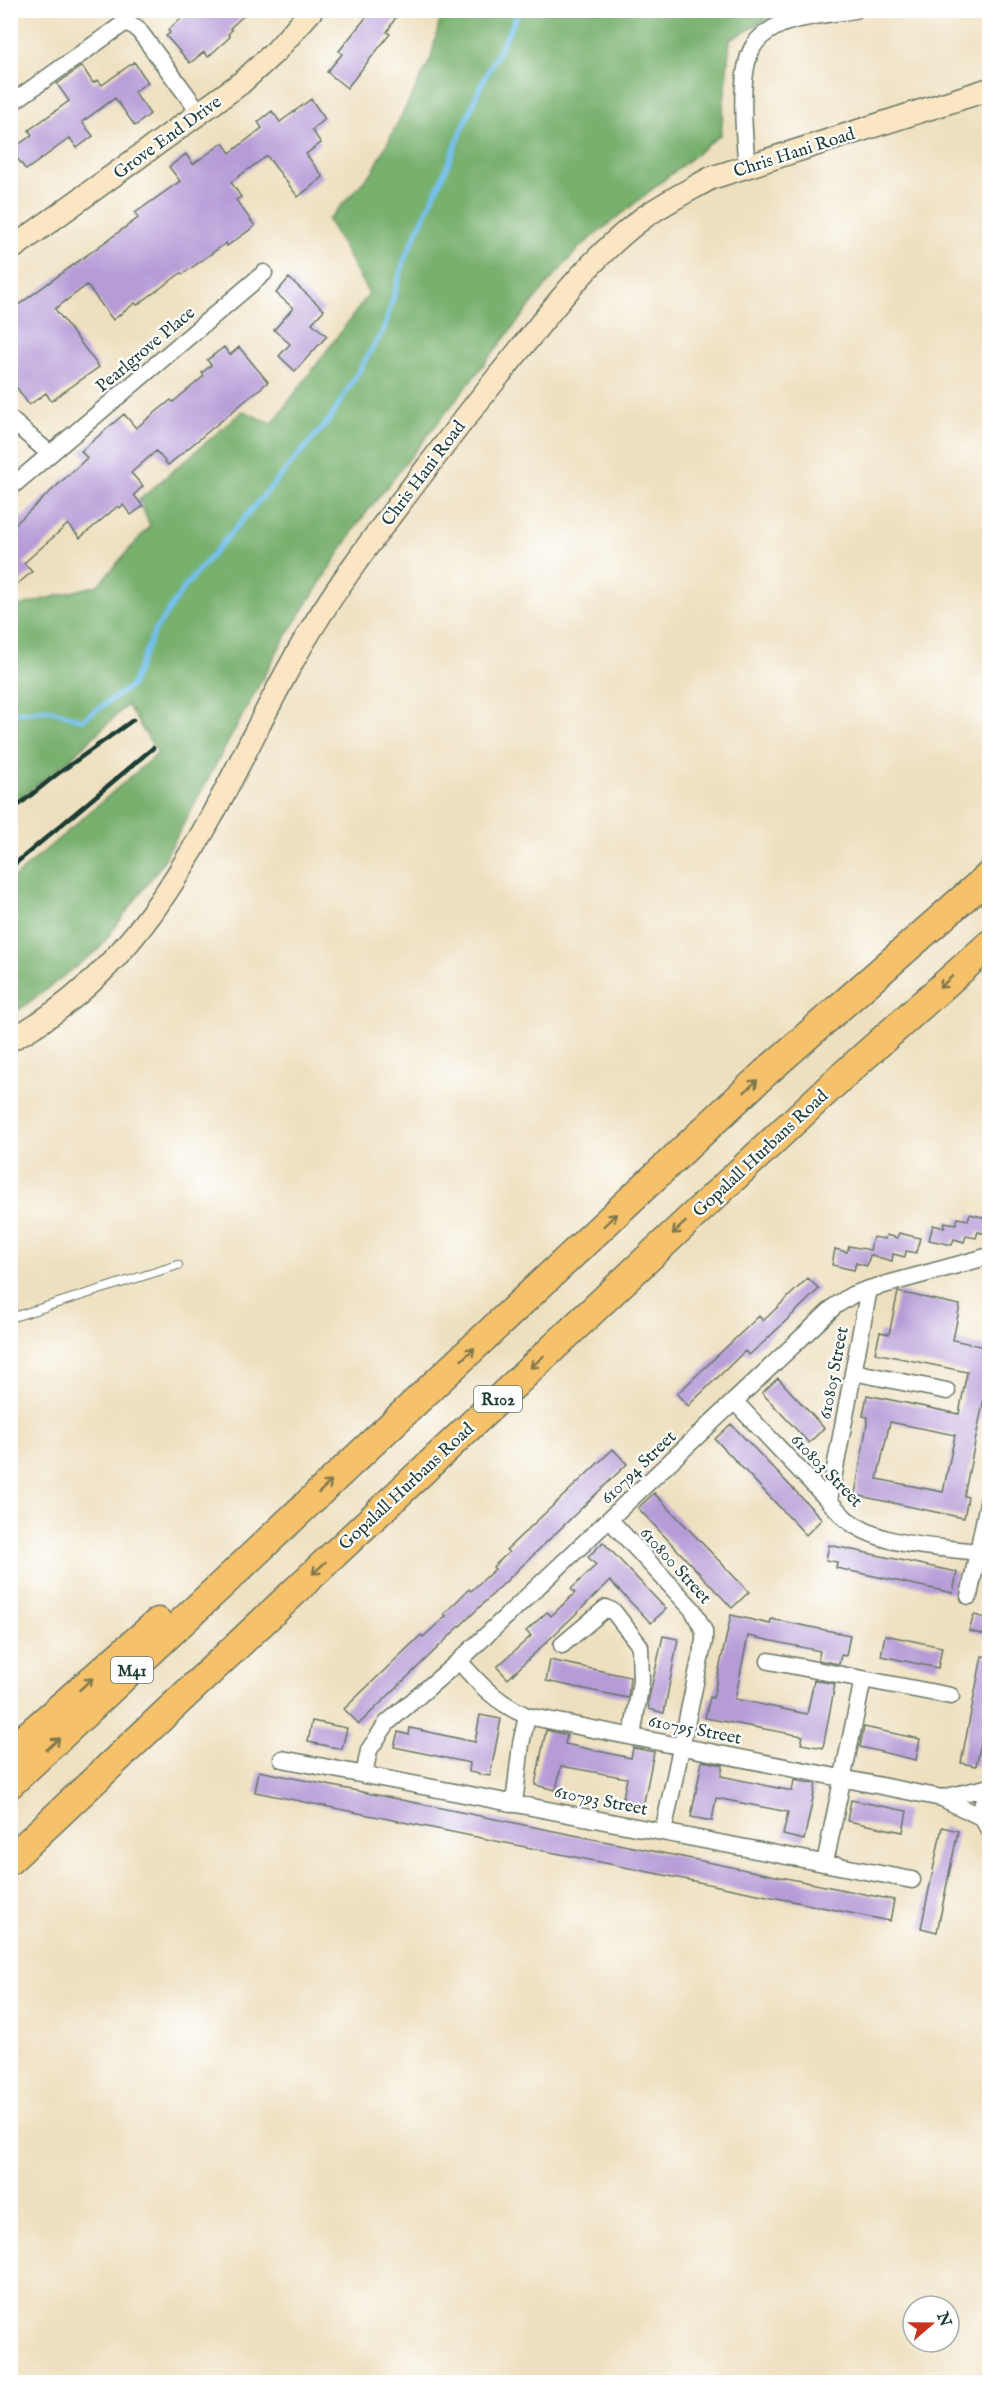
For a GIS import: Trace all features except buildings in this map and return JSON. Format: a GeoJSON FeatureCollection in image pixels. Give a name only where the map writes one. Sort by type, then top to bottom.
{"type":"FeatureCollection","features":[{"type":"Feature","properties":{"kind":"highway"},"geometry":{"type":"LineString","coordinates":[[10,1751],[127,1647],[207,1581],[252,1556],[765,1073],[990,875]]}},
{"type":"Feature","properties":{"kind":"highway","name":"Gopalall Hurbans Road"},"geometry":{"type":"LineString","coordinates":[[10,1860],[703,1206],[839,1079],[990,944]]}},
{"type":"Feature","properties":{"kind":"highway","name":"M41"},"geometry":{"type":"LineString","coordinates":[[10,1784],[252,1556]]}},
{"type":"Feature","properties":{"kind":"street","name":"Grove End Drive"},"geometry":{"type":"LineString","coordinates":[[10,250],[241,83],[276,51],[312,10]]}},
{"type":"Feature","properties":{"kind":"street"},"geometry":{"type":"LineString","coordinates":[[747,166],[743,128],[744,88],[752,47],[765,34],[781,25],[855,10]]}},
{"type":"Feature","properties":{"kind":"street"},"geometry":{"type":"LineString","coordinates":[[10,104],[120,24],[126,22],[137,28],[200,113]]}},
{"type":"Feature","properties":{"kind":"street","name":"Chris Hani Road"},"geometry":{"type":"LineString","coordinates":[[10,1040],[56,1011],[89,983],[147,922],[173,885],[227,790],[291,664],[351,569],[481,397],[571,285],[606,249],[643,219],[677,196],[711,178],[990,89]]}},
{"type":"Feature","properties":{"kind":"street","name":"Pearlgrove Place"},"geometry":{"type":"LineString","coordinates":[[10,488],[264,273]]}},
{"type":"Feature","properties":{"kind":"street"},"geometry":{"type":"LineString","coordinates":[[10,419],[50,454]]}},
{"type":"Feature","properties":{"kind":"street","name":"610794 Street"},"geometry":{"type":"LineString","coordinates":[[364,1775],[369,1750],[387,1723],[459,1661],[836,1306],[852,1295],[869,1289],[990,1256]]}},
{"type":"Feature","properties":{"kind":"street","name":"610805 Street"},"geometry":{"type":"LineString","coordinates":[[829,1500],[869,1289]]}},
{"type":"Feature","properties":{"kind":"street"},"geometry":{"type":"LineString","coordinates":[[853,1372],[947,1391]]}},
{"type":"Feature","properties":{"kind":"street","name":"610803 Street"},"geometry":{"type":"LineString","coordinates":[[734,1401],[858,1529],[875,1536],[978,1552]]}},
{"type":"Feature","properties":{"kind":"street"},"geometry":{"type":"LineString","coordinates":[[969,1596],[990,1493]]}},
{"type":"Feature","properties":{"kind":"street","name":"610800 Street"},"geometry":{"type":"LineString","coordinates":[[610,1520],[693,1610],[704,1631],[704,1641],[663,1832]]}},
{"type":"Feature","properties":{"kind":"street"},"geometry":{"type":"LineString","coordinates":[[562,1645],[606,1608],[614,1612],[640,1646],[641,1681],[632,1737]]}},
{"type":"Feature","properties":{"kind":"street","name":"610795 Street"},"geometry":{"type":"LineString","coordinates":[[459,1661],[487,1693],[506,1707],[527,1716],[942,1798]]}},
{"type":"Feature","properties":{"kind":"street"},"geometry":{"type":"LineString","coordinates":[[769,1661],[951,1696]]}},
{"type":"Feature","properties":{"kind":"street"},"geometry":{"type":"LineString","coordinates":[[825,1863],[863,1679]]}},
{"type":"Feature","properties":{"kind":"street"},"geometry":{"type":"LineString","coordinates":[[514,1804],[521,1744],[527,1716]]}},
{"type":"Feature","properties":{"kind":"street","name":"610793 Street"},"geometry":{"type":"LineString","coordinates":[[282,1759],[912,1880]]}},
{"type":"Feature","properties":{"kind":"street"},"geometry":{"type":"LineString","coordinates":[[942,1798],[990,1788]]}},
{"type":"Feature","properties":{"kind":"street"},"geometry":{"type":"LineString","coordinates":[[986,1825],[982,1807],[990,1788]]}},
{"type":"Feature","properties":{"kind":"street"},"geometry":{"type":"LineString","coordinates":[[942,1798],[986,1825]]}},
{"type":"Feature","properties":{"kind":"lane"},"geometry":{"type":"LineString","coordinates":[[10,1318],[178,1265]]}},
{"type":"Feature","properties":{"kind":"green space"},"geometry":{"type":"Polygon","coordinates":[[[442,11],[782,11],[730,40],[721,134],[579,248],[545,287],[359,522],[282,643],[161,865],[98,950],[11,1016],[11,880],[158,753],[127,705],[69,760],[11,805],[11,608],[98,585],[150,526],[139,500],[243,411],[272,424],[369,294],[328,220],[373,171],[431,58],[442,11]]]}},
{"type":"Feature","properties":{"kind":"waterway"},"geometry":{"type":"LineString","coordinates":[[10,714],[49,709],[82,720],[131,686],[154,632],[186,585],[330,419],[384,329],[405,258],[443,176],[480,87],[520,10]]}},
{"type":"Feature","properties":{"kind":"railway"},"geometry":{"type":"LineString","coordinates":[[10,812],[56,775],[133,720]]}},
{"type":"Feature","properties":{"kind":"railway"},"geometry":{"type":"LineString","coordinates":[[10,868],[153,748]]}}]}
